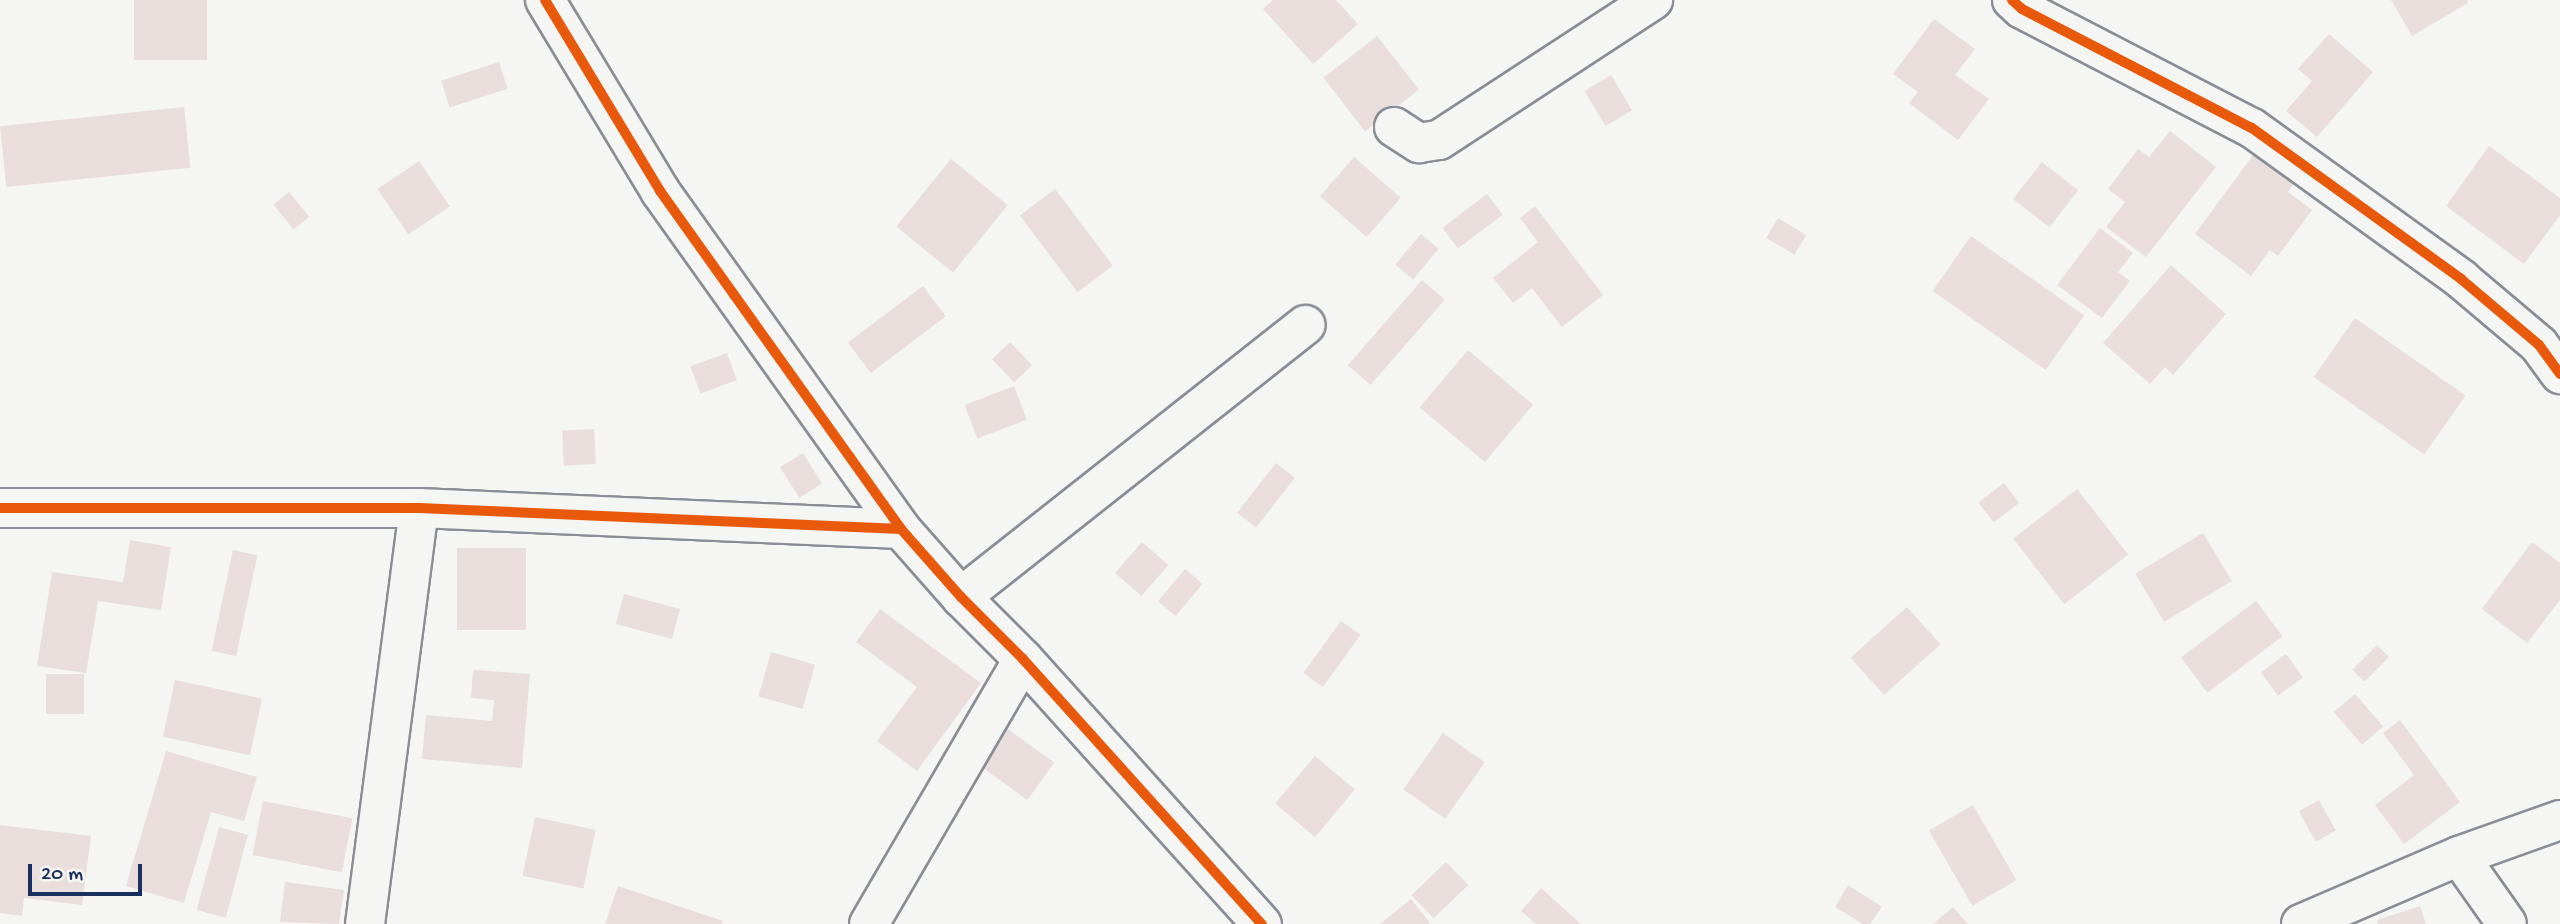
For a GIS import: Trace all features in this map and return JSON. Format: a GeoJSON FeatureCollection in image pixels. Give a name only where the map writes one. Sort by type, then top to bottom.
{"type":"FeatureCollection","features":[{"type":"Feature","properties":{"kind":"street"},"geometry":{"type":"LineString","coordinates":[[545,0],[660,191],[901,529],[961,597],[1023,659],[1262,924]]}},
{"type":"Feature","properties":{"kind":"street"},"geometry":{"type":"LineString","coordinates":[[1394,127],[1419,143],[1439,140],[1653,0]]}},
{"type":"Feature","properties":{"kind":"street"},"geometry":{"type":"LineString","coordinates":[[2012,0],[2022,9],[2252,128],[2461,279],[2539,345],[2560,373]]}},
{"type":"Feature","properties":{"kind":"street"},"geometry":{"type":"LineString","coordinates":[[961,597],[1306,325]]}},
{"type":"Feature","properties":{"kind":"street"},"geometry":{"type":"LineString","coordinates":[[0,508],[419,508],[901,529]]}},
{"type":"Feature","properties":{"kind":"street"},"geometry":{"type":"LineString","coordinates":[[365,924],[419,508]]}},
{"type":"Feature","properties":{"kind":"street"},"geometry":{"type":"LineString","coordinates":[[869,924],[1023,659]]}},
{"type":"Feature","properties":{"kind":"street"},"geometry":{"type":"LineString","coordinates":[[2301,924],[2459,856],[2560,820]]}},
{"type":"Feature","properties":{"kind":"street"},"geometry":{"type":"LineString","coordinates":[[2459,856],[2507,924]]}},
{"type":"Feature","properties":{"kind":"building"},"geometry":{"type":"Polygon","coordinates":[[[134,0],[207,0],[207,60],[134,60],[134,0]]]}},
{"type":"Feature","properties":{"kind":"building"},"geometry":{"type":"Polygon","coordinates":[[[1273,0],[1336,0],[1358,24],[1313,64],[1263,9],[1273,0]]]}},
{"type":"Feature","properties":{"kind":"building"},"geometry":{"type":"Polygon","coordinates":[[[2391,0],[2467,0],[2468,3],[2412,36],[2391,0]]]}},
{"type":"Feature","properties":{"kind":"building"},"geometry":{"type":"Polygon","coordinates":[[[1934,19],[1975,49],[1955,75],[1989,99],[1958,140],[1909,103],[1918,92],[1893,74],[1934,19]]]}},
{"type":"Feature","properties":{"kind":"building"},"geometry":{"type":"Polygon","coordinates":[[[2329,34],[2373,72],[2317,137],[2286,111],[2312,81],[2298,69],[2329,34]]]}},
{"type":"Feature","properties":{"kind":"building"},"geometry":{"type":"Polygon","coordinates":[[[1377,36],[1419,90],[1365,131],[1323,78],[1377,36]]]}},
{"type":"Feature","properties":{"kind":"building"},"geometry":{"type":"Polygon","coordinates":[[[499,62],[508,89],[450,107],[441,81],[499,62]]]}},
{"type":"Feature","properties":{"kind":"building"},"geometry":{"type":"Polygon","coordinates":[[[1611,75],[1632,110],[1606,126],[1584,91],[1611,75]]]}},
{"type":"Feature","properties":{"kind":"building"},"geometry":{"type":"Polygon","coordinates":[[[184,107],[190,168],[6,187],[0,126],[184,107]]]}},
{"type":"Feature","properties":{"kind":"building"},"geometry":{"type":"Polygon","coordinates":[[[2170,131],[2216,167],[2146,257],[2106,227],[2125,202],[2108,189],[2138,149],[2149,157],[2170,131]]]}},
{"type":"Feature","properties":{"kind":"building"},"geometry":{"type":"Polygon","coordinates":[[[2261,144],[2301,173],[2288,192],[2312,210],[2278,256],[2270,250],[2251,276],[2195,234],[2261,144]]]}},
{"type":"Feature","properties":{"kind":"building"},"geometry":{"type":"Polygon","coordinates":[[[2489,146],[2560,198],[2560,215],[2524,264],[2446,206],[2489,146]]]}},
{"type":"Feature","properties":{"kind":"building"},"geometry":{"type":"Polygon","coordinates":[[[1354,157],[1401,198],[1367,237],[1320,196],[1354,157]]]}},
{"type":"Feature","properties":{"kind":"building"},"geometry":{"type":"Polygon","coordinates":[[[951,159],[1008,205],[953,273],[896,227],[951,159]]]}},
{"type":"Feature","properties":{"kind":"building"},"geometry":{"type":"Polygon","coordinates":[[[419,161],[450,207],[408,235],[378,189],[419,161]]]}},
{"type":"Feature","properties":{"kind":"building"},"geometry":{"type":"Polygon","coordinates":[[[2042,162],[2078,190],[2049,227],[2013,199],[2042,162]]]}},
{"type":"Feature","properties":{"kind":"building"},"geometry":{"type":"Polygon","coordinates":[[[1055,189],[1113,266],[1078,292],[1020,215],[1055,189]]]}},
{"type":"Feature","properties":{"kind":"building"},"geometry":{"type":"Polygon","coordinates":[[[289,192],[309,217],[294,229],[273,205],[289,192]]]}},
{"type":"Feature","properties":{"kind":"building"},"geometry":{"type":"Polygon","coordinates":[[[1487,194],[1503,215],[1458,248],[1442,228],[1487,194]]]}},
{"type":"Feature","properties":{"kind":"building"},"geometry":{"type":"Polygon","coordinates":[[[1535,206],[1603,295],[1562,327],[1532,288],[1513,303],[1493,278],[1538,242],[1520,218],[1535,206]]]}},
{"type":"Feature","properties":{"kind":"building"},"geometry":{"type":"Polygon","coordinates":[[[1778,218],[1806,235],[1794,255],[1766,238],[1778,218]]]}},
{"type":"Feature","properties":{"kind":"building"},"geometry":{"type":"Polygon","coordinates":[[[2100,228],[2133,253],[2118,272],[2130,281],[2102,318],[2057,285],[2100,228]]]}},
{"type":"Feature","properties":{"kind":"building"},"geometry":{"type":"Polygon","coordinates":[[[1421,234],[1439,249],[1413,279],[1395,265],[1421,234]]]}},
{"type":"Feature","properties":{"kind":"building"},"geometry":{"type":"Polygon","coordinates":[[[1971,236],[2084,315],[2046,370],[1933,291],[1971,236]]]}},
{"type":"Feature","properties":{"kind":"building"},"geometry":{"type":"Polygon","coordinates":[[[2171,265],[2226,314],[2173,375],[2165,367],[2150,384],[2103,343],[2171,265]]]}},
{"type":"Feature","properties":{"kind":"building"},"geometry":{"type":"Polygon","coordinates":[[[1422,280],[1445,300],[1371,385],[1348,365],[1422,280]]]}},
{"type":"Feature","properties":{"kind":"building"},"geometry":{"type":"Polygon","coordinates":[[[923,286],[946,316],[871,373],[848,343],[923,286]]]}},
{"type":"Feature","properties":{"kind":"building"},"geometry":{"type":"Polygon","coordinates":[[[2355,318],[2466,395],[2424,454],[2314,377],[2355,318]]]}},
{"type":"Feature","properties":{"kind":"building"},"geometry":{"type":"Polygon","coordinates":[[[1010,342],[1032,365],[1014,382],[992,359],[1010,342]]]}},
{"type":"Feature","properties":{"kind":"building"},"geometry":{"type":"Polygon","coordinates":[[[1468,350],[1533,405],[1485,462],[1420,407],[1468,350]]]}},
{"type":"Feature","properties":{"kind":"building"},"geometry":{"type":"Polygon","coordinates":[[[727,353],[737,380],[700,394],[690,366],[727,353]]]}},
{"type":"Feature","properties":{"kind":"building"},"geometry":{"type":"Polygon","coordinates":[[[1014,386],[1027,420],[977,439],[965,405],[1014,386]]]}},
{"type":"Feature","properties":{"kind":"building"},"geometry":{"type":"Polygon","coordinates":[[[594,429],[596,464],[564,466],[562,431],[594,429]]]}},
{"type":"Feature","properties":{"kind":"building"},"geometry":{"type":"Polygon","coordinates":[[[803,453],[822,484],[799,498],[780,467],[803,453]]]}},
{"type":"Feature","properties":{"kind":"building"},"geometry":{"type":"Polygon","coordinates":[[[1276,463],[1295,478],[1256,527],[1237,513],[1276,463]]]}},
{"type":"Feature","properties":{"kind":"building"},"geometry":{"type":"Polygon","coordinates":[[[2004,483],[2019,503],[1993,522],[1978,502],[2004,483]]]}},
{"type":"Feature","properties":{"kind":"building"},"geometry":{"type":"Polygon","coordinates":[[[2077,489],[2128,554],[2064,604],[2013,539],[2077,489]]]}},
{"type":"Feature","properties":{"kind":"building"},"geometry":{"type":"Polygon","coordinates":[[[2203,533],[2232,581],[2164,622],[2135,574],[2203,533]]]}},
{"type":"Feature","properties":{"kind":"building"},"geometry":{"type":"Polygon","coordinates":[[[130,540],[171,547],[161,610],[98,601],[86,673],[37,666],[52,572],[123,582],[130,540]]]}},
{"type":"Feature","properties":{"kind":"building"},"geometry":{"type":"Polygon","coordinates":[[[1142,542],[1168,565],[1142,596],[1115,573],[1142,542]]]}},
{"type":"Feature","properties":{"kind":"building"},"geometry":{"type":"Polygon","coordinates":[[[2532,542],[2560,563],[2560,600],[2527,643],[2482,609],[2532,542]]]}},
{"type":"Feature","properties":{"kind":"building"},"geometry":{"type":"Polygon","coordinates":[[[457,548],[526,548],[526,630],[457,630],[457,548]]]}},
{"type":"Feature","properties":{"kind":"building"},"geometry":{"type":"Polygon","coordinates":[[[233,550],[257,555],[236,656],[212,651],[233,550]]]}},
{"type":"Feature","properties":{"kind":"building"},"geometry":{"type":"Polygon","coordinates":[[[1185,569],[1203,584],[1176,616],[1158,601],[1185,569]]]}},
{"type":"Feature","properties":{"kind":"building"},"geometry":{"type":"Polygon","coordinates":[[[624,594],[680,609],[672,639],[616,624],[624,594]]]}},
{"type":"Feature","properties":{"kind":"building"},"geometry":{"type":"Polygon","coordinates":[[[2256,601],[2282,636],[2207,693],[2181,658],[2256,601]]]}},
{"type":"Feature","properties":{"kind":"building"},"geometry":{"type":"Polygon","coordinates":[[[1907,607],[1940,644],[1884,695],[1851,658],[1907,607]]]}},
{"type":"Feature","properties":{"kind":"building"},"geometry":{"type":"Polygon","coordinates":[[[880,609],[981,683],[917,771],[877,741],[917,687],[856,642],[880,609]]]}},
{"type":"Feature","properties":{"kind":"building"},"geometry":{"type":"Polygon","coordinates":[[[1341,621],[1360,635],[1323,687],[1303,673],[1341,621]]]}},
{"type":"Feature","properties":{"kind":"building"},"geometry":{"type":"Polygon","coordinates":[[[2377,645],[2389,657],[2364,682],[2352,670],[2377,645]]]}},
{"type":"Feature","properties":{"kind":"building"},"geometry":{"type":"Polygon","coordinates":[[[771,652],[815,665],[803,709],[758,696],[771,652]]]}},
{"type":"Feature","properties":{"kind":"building"},"geometry":{"type":"Polygon","coordinates":[[[2286,654],[2303,677],[2278,696],[2261,672],[2286,654]]]}},
{"type":"Feature","properties":{"kind":"building"},"geometry":{"type":"Polygon","coordinates":[[[473,670],[530,674],[522,768],[422,759],[426,715],[492,721],[494,700],[471,698],[473,670]]]}},
{"type":"Feature","properties":{"kind":"building"},"geometry":{"type":"Polygon","coordinates":[[[46,674],[84,674],[84,714],[46,714],[46,674]]]}},
{"type":"Feature","properties":{"kind":"building"},"geometry":{"type":"Polygon","coordinates":[[[175,680],[262,699],[250,755],[163,737],[175,680]]]}},
{"type":"Feature","properties":{"kind":"building"},"geometry":{"type":"Polygon","coordinates":[[[2355,694],[2383,726],[2362,745],[2334,712],[2355,694]]]}},
{"type":"Feature","properties":{"kind":"building"},"geometry":{"type":"Polygon","coordinates":[[[2400,720],[2460,802],[2404,844],[2375,805],[2414,775],[2383,733],[2400,720]]]}},
{"type":"Feature","properties":{"kind":"building"},"geometry":{"type":"Polygon","coordinates":[[[1005,727],[1054,763],[1027,800],[978,764],[1005,727]]]}},
{"type":"Feature","properties":{"kind":"building"},"geometry":{"type":"Polygon","coordinates":[[[1443,733],[1485,762],[1445,819],[1403,790],[1443,733]]]}},
{"type":"Feature","properties":{"kind":"building"},"geometry":{"type":"Polygon","coordinates":[[[166,751],[257,777],[244,821],[211,812],[184,903],[126,886],[166,751]]]}},
{"type":"Feature","properties":{"kind":"building"},"geometry":{"type":"Polygon","coordinates":[[[1315,756],[1355,789],[1315,837],[1275,803],[1315,756]]]}},
{"type":"Feature","properties":{"kind":"building"},"geometry":{"type":"Polygon","coordinates":[[[2319,800],[2336,831],[2316,842],[2299,811],[2319,800]]]}},
{"type":"Feature","properties":{"kind":"building"},"geometry":{"type":"Polygon","coordinates":[[[263,801],[352,818],[342,872],[253,855],[263,801]]]}},
{"type":"Feature","properties":{"kind":"building"},"geometry":{"type":"Polygon","coordinates":[[[1973,805],[2016,880],[1972,906],[1929,830],[1973,805]]]}},
{"type":"Feature","properties":{"kind":"building"},"geometry":{"type":"Polygon","coordinates":[[[535,817],[596,830],[583,889],[523,876],[535,817]]]}},
{"type":"Feature","properties":{"kind":"building"},"geometry":{"type":"Polygon","coordinates":[[[0,825],[91,836],[82,905],[24,898],[22,916],[0,913],[0,825]]]}},
{"type":"Feature","properties":{"kind":"building"},"geometry":{"type":"Polygon","coordinates":[[[219,827],[248,835],[226,918],[197,910],[219,827]]]}},
{"type":"Feature","properties":{"kind":"building"},"geometry":{"type":"Polygon","coordinates":[[[1446,862],[1468,885],[1434,918],[1411,895],[1446,862]]]}},
{"type":"Feature","properties":{"kind":"building"},"geometry":{"type":"Polygon","coordinates":[[[285,882],[344,890],[339,924],[280,922],[285,882]]]}},
{"type":"Feature","properties":{"kind":"building"},"geometry":{"type":"Polygon","coordinates":[[[1848,885],[1882,907],[1870,924],[1863,924],[1835,907],[1848,885]]]}},
{"type":"Feature","properties":{"kind":"building"},"geometry":{"type":"Polygon","coordinates":[[[618,886],[723,921],[722,924],[605,924],[618,886]]]}},
{"type":"Feature","properties":{"kind":"building"},"geometry":{"type":"Polygon","coordinates":[[[1541,888],[1581,924],[1536,924],[1521,911],[1541,888]]]}},
{"type":"Feature","properties":{"kind":"building"},"geometry":{"type":"Polygon","coordinates":[[[1411,899],[1431,924],[1380,924],[1411,899]]]}},
{"type":"Feature","properties":{"kind":"building"},"geometry":{"type":"Polygon","coordinates":[[[2420,906],[2426,924],[2378,924],[2377,920],[2420,906]]]}},
{"type":"Feature","properties":{"kind":"building"},"geometry":{"type":"Polygon","coordinates":[[[1953,907],[1968,924],[1933,924],[1953,907]]]}},
{"type":"Feature","properties":{"kind":"cycle path"},"geometry":{"type":"LineString","coordinates":[[545,0],[660,191],[901,529],[961,597],[1023,659],[1262,924]]}},
{"type":"Feature","properties":{"kind":"cycle path"},"geometry":{"type":"LineString","coordinates":[[2012,0],[2022,9],[2252,128],[2461,279],[2539,345],[2560,374]]}},
{"type":"Feature","properties":{"kind":"cycle path"},"geometry":{"type":"LineString","coordinates":[[0,508],[419,508],[901,529]]}}]}
